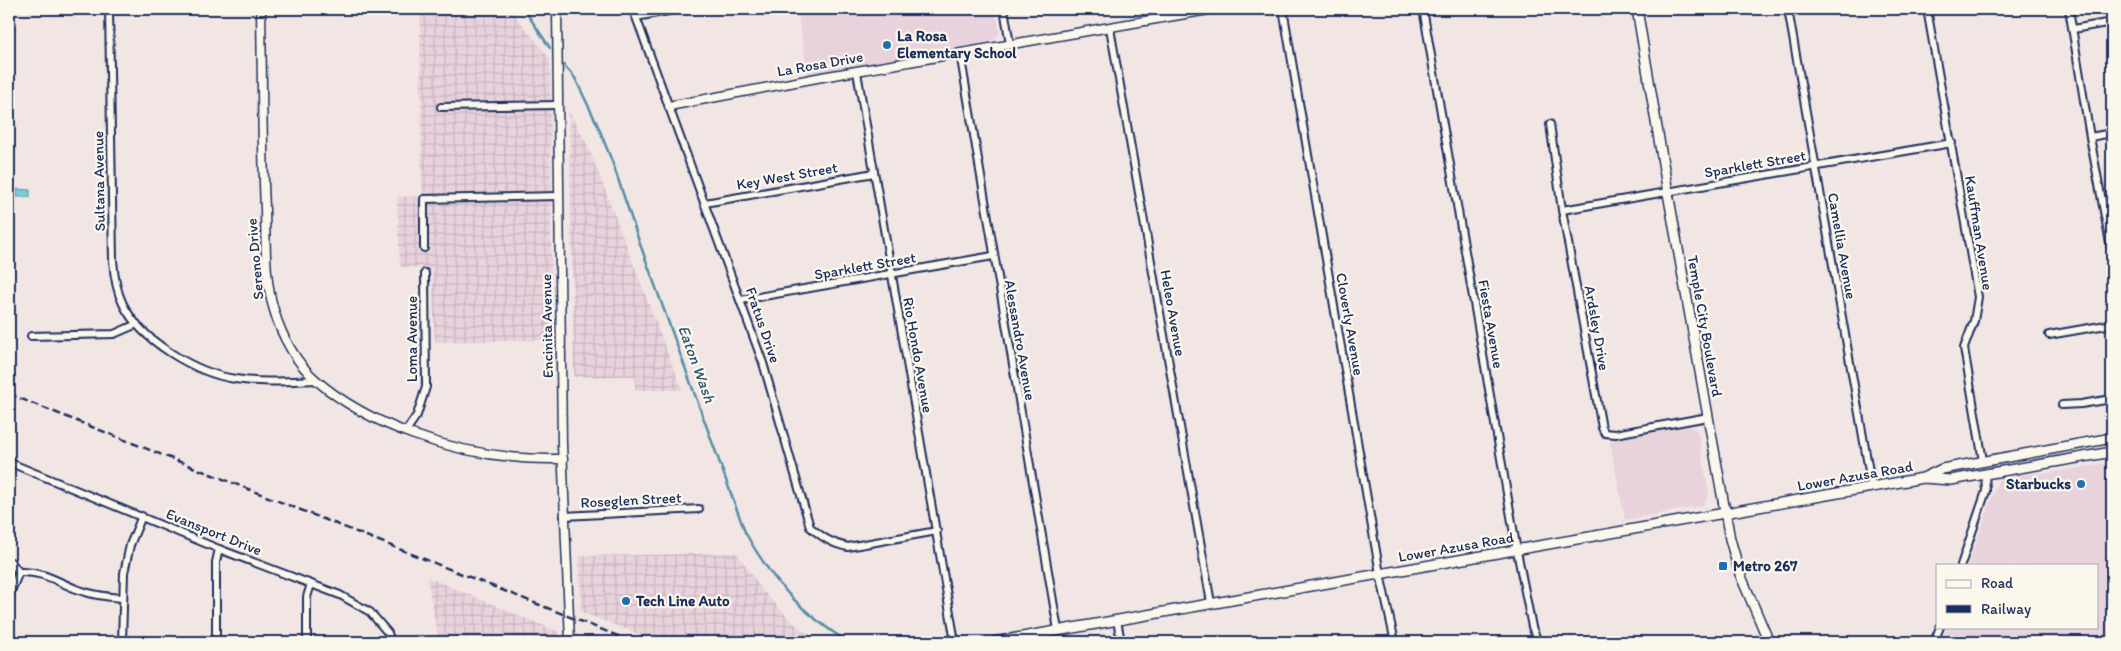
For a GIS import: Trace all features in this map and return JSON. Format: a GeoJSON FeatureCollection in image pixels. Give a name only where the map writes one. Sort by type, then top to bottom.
{"type":"FeatureCollection","features":[{"type":"Feature","properties":{"kind":"main road","name":"Temple City Boulevard"},"geometry":{"type":"LineString","coordinates":[[1637,9],[1725,513],[1736,560],[1766,641]]}},
{"type":"Feature","properties":{"kind":"main road","name":"Lower Azusa Road"},"geometry":{"type":"LineString","coordinates":[[994,642],[1872,488],[1923,478],[1942,469],[1960,465],[2112,438]]}},
{"type":"Feature","properties":{"kind":"main road","name":"Lower Azusa Road"},"geometry":{"type":"LineString","coordinates":[[1923,478],[1951,480],[2112,452]]}},
{"type":"Feature","properties":{"kind":"main road"},"geometry":{"type":"LineString","coordinates":[[1960,465],[1985,473],[2020,454]]}},
{"type":"Feature","properties":{"kind":"street","name":"Sultana Avenue"},"geometry":{"type":"LineString","coordinates":[[109,9],[113,260],[114,279],[124,305],[137,324],[191,366],[212,374],[255,381],[316,380]]}},
{"type":"Feature","properties":{"kind":"street","name":"Sereno Drive"},"geometry":{"type":"LineString","coordinates":[[261,9],[266,247],[269,291],[282,332],[302,366],[316,380],[373,417],[430,440],[487,453],[521,458],[563,459]]}},
{"type":"Feature","properties":{"kind":"street","name":"Encinita Avenue"},"geometry":{"type":"LineString","coordinates":[[557,9],[558,196],[564,516],[570,642]]}},
{"type":"Feature","properties":{"kind":"street","name":"Fratus Drive"},"geometry":{"type":"LineString","coordinates":[[633,9],[741,300],[773,393],[810,527],[831,542],[848,547],[937,531]]}},
{"type":"Feature","properties":{"kind":"street"},"geometry":{"type":"LineString","coordinates":[[636,17],[679,9]]}},
{"type":"Feature","properties":{"kind":"street"},"geometry":{"type":"LineString","coordinates":[[1004,9],[1010,44]]}},
{"type":"Feature","properties":{"kind":"street","name":"La Rosa Drive"},"geometry":{"type":"LineString","coordinates":[[669,106],[1214,9]]}},
{"type":"Feature","properties":{"kind":"street","name":"Cloverly Avenue"},"geometry":{"type":"LineString","coordinates":[[1283,9],[1380,574],[1394,642]]}},
{"type":"Feature","properties":{"kind":"street","name":"Fiesta Avenue"},"geometry":{"type":"LineString","coordinates":[[1423,9],[1517,551],[1532,627],[1538,642]]}},
{"type":"Feature","properties":{"kind":"street","name":"Camellia Avenue"},"geometry":{"type":"LineString","coordinates":[[1788,9],[1814,166],[1872,488]]}},
{"type":"Feature","properties":{"kind":"street","name":"Kauffman Avenue"},"geometry":{"type":"LineString","coordinates":[[1928,9],[1978,297],[1974,321],[1964,348],[1983,461]]}},
{"type":"Feature","properties":{"kind":"street"},"geometry":{"type":"LineString","coordinates":[[2069,9],[2112,254]]}},
{"type":"Feature","properties":{"kind":"street"},"geometry":{"type":"LineString","coordinates":[[2073,29],[2112,22]]}},
{"type":"Feature","properties":{"kind":"street","name":"Heleo Avenue"},"geometry":{"type":"LineString","coordinates":[[1110,28],[1212,604]]}},
{"type":"Feature","properties":{"kind":"street","name":"Alessandro Avenue"},"geometry":{"type":"LineString","coordinates":[[960,53],[1058,630]]}},
{"type":"Feature","properties":{"kind":"street","name":"Rio Hondo Avenue"},"geometry":{"type":"LineString","coordinates":[[857,72],[955,642]]}},
{"type":"Feature","properties":{"kind":"street"},"geometry":{"type":"LineString","coordinates":[[441,107],[557,105]]}},
{"type":"Feature","properties":{"kind":"street","name":"Ardsley Drive"},"geometry":{"type":"LineString","coordinates":[[1550,124],[1562,210],[1602,428],[1605,432],[1616,434],[1708,418]]}},
{"type":"Feature","properties":{"kind":"street"},"geometry":{"type":"LineString","coordinates":[[2090,137],[2112,133]]}},
{"type":"Feature","properties":{"kind":"street","name":"Sparklett Street"},"geometry":{"type":"LineString","coordinates":[[1562,210],[1952,143]]}},
{"type":"Feature","properties":{"kind":"street","name":"Key West Street"},"geometry":{"type":"LineString","coordinates":[[705,203],[874,172]]}},
{"type":"Feature","properties":{"kind":"street"},"geometry":{"type":"LineString","coordinates":[[424,248],[424,199],[558,196]]}},
{"type":"Feature","properties":{"kind":"street","name":"Sparklett Street"},"geometry":{"type":"LineString","coordinates":[[741,300],[993,256]]}},
{"type":"Feature","properties":{"kind":"street","name":"Loma Avenue"},"geometry":{"type":"LineString","coordinates":[[406,430],[417,415],[426,387],[424,273]]}},
{"type":"Feature","properties":{"kind":"street"},"geometry":{"type":"LineString","coordinates":[[31,336],[114,334],[137,324]]}},
{"type":"Feature","properties":{"kind":"street"},"geometry":{"type":"LineString","coordinates":[[2049,335],[2112,324]]}},
{"type":"Feature","properties":{"kind":"street"},"geometry":{"type":"LineString","coordinates":[[2062,405],[2112,399]]}},
{"type":"Feature","properties":{"kind":"street","name":"Evansport Drive"},"geometry":{"type":"LineString","coordinates":[[13,464],[219,549],[340,594],[370,612],[388,633],[391,642]]}},
{"type":"Feature","properties":{"kind":"street"},"geometry":{"type":"LineString","coordinates":[[1961,564],[1986,491],[1985,473]]}},
{"type":"Feature","properties":{"kind":"street","name":"Roseglen Street"},"geometry":{"type":"LineString","coordinates":[[564,516],[699,509]]}},
{"type":"Feature","properties":{"kind":"street"},"geometry":{"type":"LineString","coordinates":[[122,642],[122,598],[126,558],[142,516]]}},
{"type":"Feature","properties":{"kind":"street"},"geometry":{"type":"LineString","coordinates":[[216,642],[216,562],[219,549]]}},
{"type":"Feature","properties":{"kind":"street"},"geometry":{"type":"LineString","coordinates":[[11,562],[19,572],[42,574],[79,590],[96,595],[122,598]]}},
{"type":"Feature","properties":{"kind":"street"},"geometry":{"type":"LineString","coordinates":[[9,596],[19,572]]}},
{"type":"Feature","properties":{"kind":"street"},"geometry":{"type":"LineString","coordinates":[[306,642],[307,596],[311,584]]}},
{"type":"Feature","properties":{"kind":"street"},"geometry":{"type":"LineString","coordinates":[[1117,620],[1121,642]]}},
{"type":"Feature","properties":{"kind":"street"},"geometry":{"type":"LineString","coordinates":[[1934,642],[1940,628]]}},
{"type":"Feature","properties":{"kind":"shaded area"},"geometry":{"type":"Polygon","coordinates":[[[420,9],[510,9],[550,59],[552,340],[435,342],[432,269],[400,267],[397,197],[422,196],[420,9]]]}},
{"type":"Feature","properties":{"kind":"shaded area","name":"La Rosa Elementary School"},"geometry":{"type":"Polygon","coordinates":[[[797,9],[995,9],[1000,33],[993,41],[808,74],[797,9]]]}},
{"type":"Feature","properties":{"kind":"shaded area"},"geometry":{"type":"Polygon","coordinates":[[[569,112],[588,146],[682,390],[635,390],[635,376],[574,377],[569,112]]]}},
{"type":"Feature","properties":{"kind":"shaded area"},"geometry":{"type":"Polygon","coordinates":[[[1688,426],[1693,427],[1698,432],[1709,495],[1707,499],[1702,506],[1625,520],[1610,442],[1619,438],[1688,426]]]}},
{"type":"Feature","properties":{"kind":"shaded area"},"geometry":{"type":"Polygon","coordinates":[[[2112,462],[2112,642],[1942,642],[1947,628],[2098,628],[2098,564],[1968,564],[1999,478],[2022,474],[2048,473],[2112,462]]]}},
{"type":"Feature","properties":{"kind":"shaded area"},"geometry":{"type":"Polygon","coordinates":[[[737,553],[763,591],[792,622],[818,642],[659,642],[581,612],[579,556],[737,553]]]}},
{"type":"Feature","properties":{"kind":"shaded area"},"geometry":{"type":"Polygon","coordinates":[[[427,577],[559,632],[559,642],[439,642],[427,577]]]}},
{"type":"Feature","properties":{"kind":"shaded area"},"geometry":{"type":"Polygon","coordinates":[[[1105,634],[1113,642],[1054,642],[1105,634]]]}},
{"type":"Feature","properties":{"kind":"water"},"geometry":{"type":"Polygon","coordinates":[[[17,189],[30,190],[30,197],[17,197],[17,189]]]}},
{"type":"Feature","properties":{"kind":"waterway","name":"Eaton Wash"},"geometry":{"type":"LineString","coordinates":[[524,9],[550,48]]}},
{"type":"Feature","properties":{"kind":"waterway","name":"Eaton Wash"},"geometry":{"type":"LineString","coordinates":[[564,65],[575,78],[598,126],[613,164],[640,244],[745,532],[766,566],[801,607],[848,642]]}},
{"type":"Feature","properties":{"kind":"railway"},"geometry":{"type":"LineString","coordinates":[[9,394],[633,642]]}},
{"type":"Feature","properties":{"kind":"place","name":"La Rosa Elementary School"},"geometry":{"type":"Point","coordinates":[887,45]}},
{"type":"Feature","properties":{"kind":"place","name":"Starbucks"},"geometry":{"type":"Point","coordinates":[2081,484]}},
{"type":"Feature","properties":{"kind":"place","name":"Metro 267"},"geometry":{"type":"Point","coordinates":[1723,566]}},
{"type":"Feature","properties":{"kind":"place","name":"Tech Line Auto"},"geometry":{"type":"Point","coordinates":[626,601]}}]}
